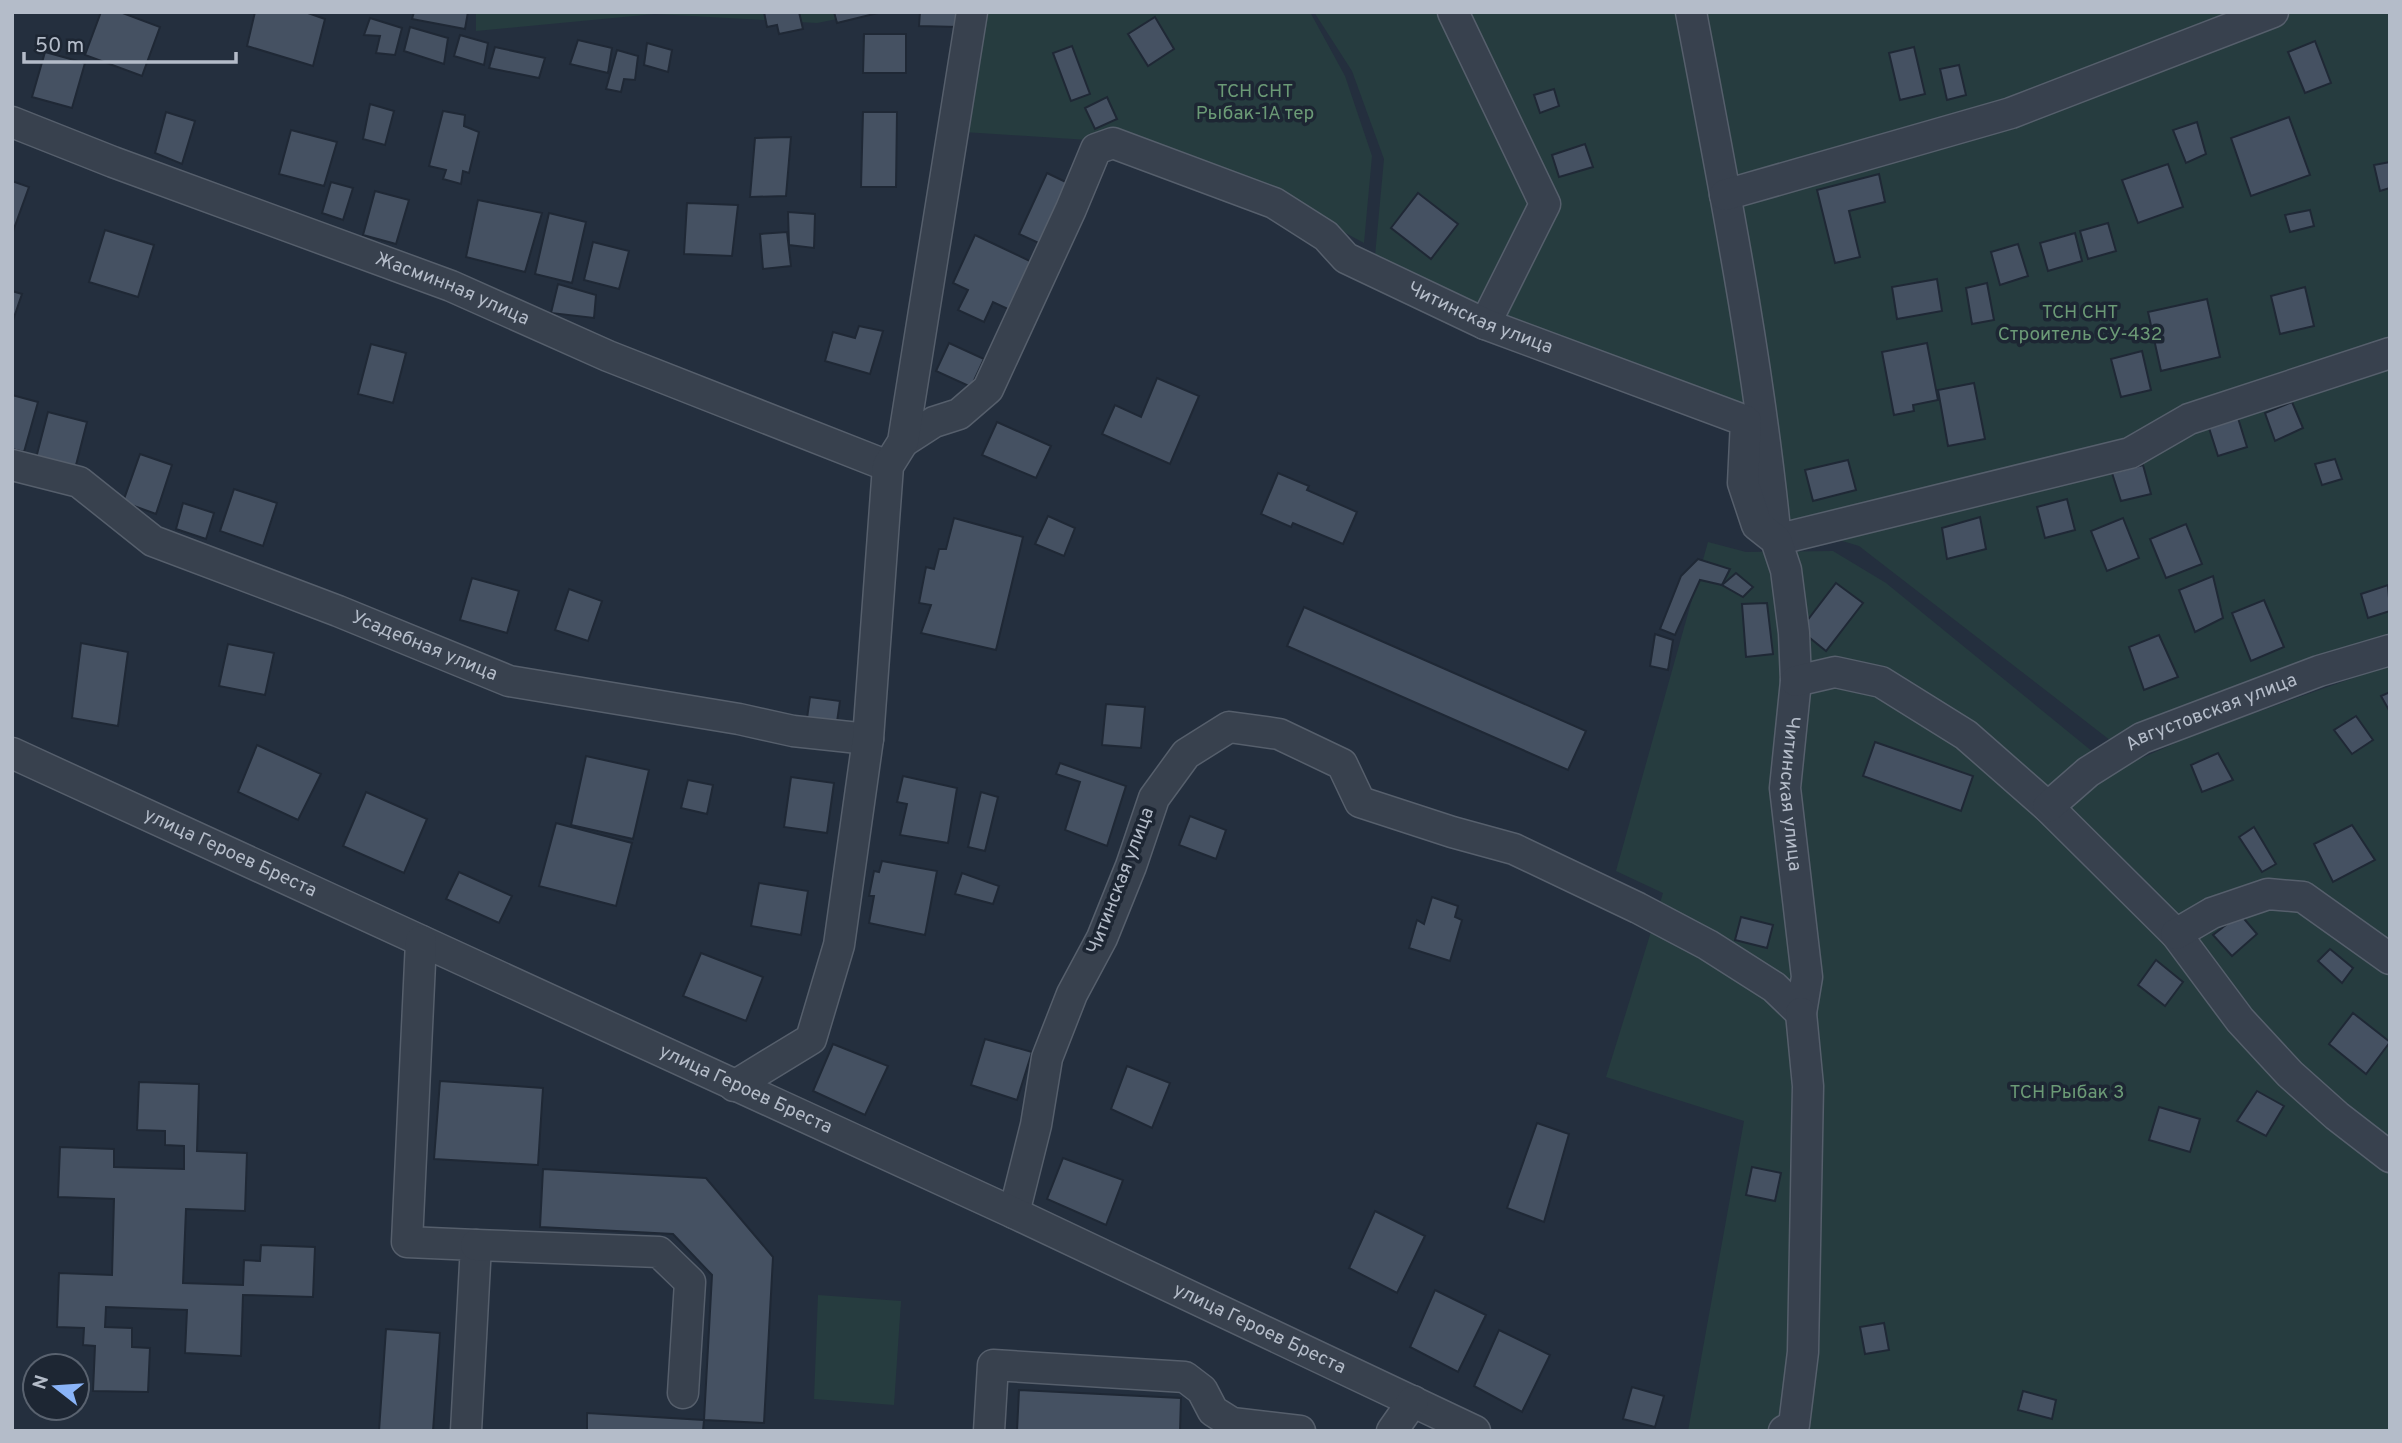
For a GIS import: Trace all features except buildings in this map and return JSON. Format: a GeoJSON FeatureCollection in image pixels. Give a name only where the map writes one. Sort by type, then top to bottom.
{"type":"FeatureCollection","features":[{"type":"Feature","properties":{"kind":"street"},"geometry":{"type":"LineString","coordinates":[[734,1086],[811,1039],[839,945],[868,739],[896,454],[972,12]]}},
{"type":"Feature","properties":{"kind":"street"},"geometry":{"type":"LineString","coordinates":[[1453,12],[1545,204],[1485,324]]}},
{"type":"Feature","properties":{"kind":"street"},"geometry":{"type":"LineString","coordinates":[[1691,12],[1725,195],[1769,460],[1776,540],[2130,453],[2189,419],[2390,353]]}},
{"type":"Feature","properties":{"kind":"street"},"geometry":{"type":"LineString","coordinates":[[1725,195],[2011,113],[2273,12]]}},
{"type":"Feature","properties":{"kind":"street","name":"Жасминная улица"},"geometry":{"type":"LineString","coordinates":[[12,121],[113,162],[451,286],[608,356],[896,454]]}},
{"type":"Feature","properties":{"kind":"street","name":"Читинская улица"},"geometry":{"type":"LineString","coordinates":[[896,454],[934,422],[959,414],[988,389],[1072,209],[1096,149],[1113,143],[1274,203],[1326,236],[1346,258],[1485,324],[1746,421],[1743,483],[1756,525],[1776,540],[1786,570],[1794,633],[1796,681],[1785,788],[1807,977],[1801,1013]]}},
{"type":"Feature","properties":{"kind":"street","name":"Усадебная улица"},"geometry":{"type":"LineString","coordinates":[[12,465],[79,482],[153,541],[338,611],[509,681],[739,719],[793,731],[868,739]]}},
{"type":"Feature","properties":{"kind":"street","name":"Августовская улица"},"geometry":{"type":"LineString","coordinates":[[2048,807],[2088,772],[2142,738],[2319,671],[2390,650]]}},
{"type":"Feature","properties":{"kind":"street"},"geometry":{"type":"LineString","coordinates":[[1796,681],[1835,672],[1881,682],[1966,735],[2048,807],[2176,934],[2240,1020],[2290,1074],[2337,1116],[2390,1157]]}},
{"type":"Feature","properties":{"kind":"street","name":"Читинская улица"},"geometry":{"type":"LineString","coordinates":[[1014,1213],[1036,1125],[1047,1058],[1072,994],[1102,938],[1131,866],[1154,798],[1186,754],[1229,727],[1279,734],[1342,764],[1360,802],[1514,849],[1638,908],[1708,945],[1774,987],[1801,1013]]}},
{"type":"Feature","properties":{"kind":"street","name":"улица Героев Бреста"},"geometry":{"type":"LineString","coordinates":[[12,753],[1014,1213],[1475,1431]]}},
{"type":"Feature","properties":{"kind":"street"},"geometry":{"type":"LineString","coordinates":[[2176,934],[2213,913],[2268,894],[2303,897],[2390,959]]}},
{"type":"Feature","properties":{"kind":"street"},"geometry":{"type":"LineString","coordinates":[[421,941],[407,1242],[659,1252],[690,1282],[683,1393]]}},
{"type":"Feature","properties":{"kind":"street"},"geometry":{"type":"LineString","coordinates":[[1784,1431],[1794,1425],[1803,1352],[1808,1086],[1801,1013]]}},
{"type":"Feature","properties":{"kind":"street"},"geometry":{"type":"LineString","coordinates":[[466,1431],[476,1245]]}},
{"type":"Feature","properties":{"kind":"street"},"geometry":{"type":"LineString","coordinates":[[989,1431],[993,1366],[1185,1377],[1202,1390],[1213,1411],[1231,1423],[1300,1431]]}},
{"type":"Feature","properties":{"kind":"street"},"geometry":{"type":"LineString","coordinates":[[1392,1431],[1413,1401]]}},
{"type":"Feature","properties":{"kind":"green space"},"geometry":{"type":"Polygon","coordinates":[[[476,12],[872,12],[817,23],[655,14],[476,31],[476,12]]]}},
{"type":"Feature","properties":{"kind":"green space","name":"ТСН СНТ Рыбак-1А тер"},"geometry":{"type":"Polygon","coordinates":[[[964,12],[1310,12],[1345,76],[1372,156],[1364,243],[1329,224],[1088,140],[948,131],[964,12]]]}},
{"type":"Feature","properties":{"kind":"green space","name":"ТСН СНТ Строитель СУ-432"},"geometry":{"type":"Polygon","coordinates":[[[1314,12],[2390,12],[2390,637],[2115,744],[1859,546],[1763,517],[1730,429],[1375,256],[1384,159],[1352,71],[1314,12]]]}},
{"type":"Feature","properties":{"kind":"green space","name":"ТСН Рыбак 3"},"geometry":{"type":"Polygon","coordinates":[[[1708,542],[1746,552],[1833,551],[1886,583],[2115,770],[2198,733],[2390,665],[2390,1431],[1688,1431],[1744,1121],[1606,1077],[1663,893],[1616,871],[1708,542]]]}},
{"type":"Feature","properties":{"kind":"green space"},"geometry":{"type":"Polygon","coordinates":[[[818,1295],[901,1301],[894,1405],[814,1399],[818,1295]]]}}]}
